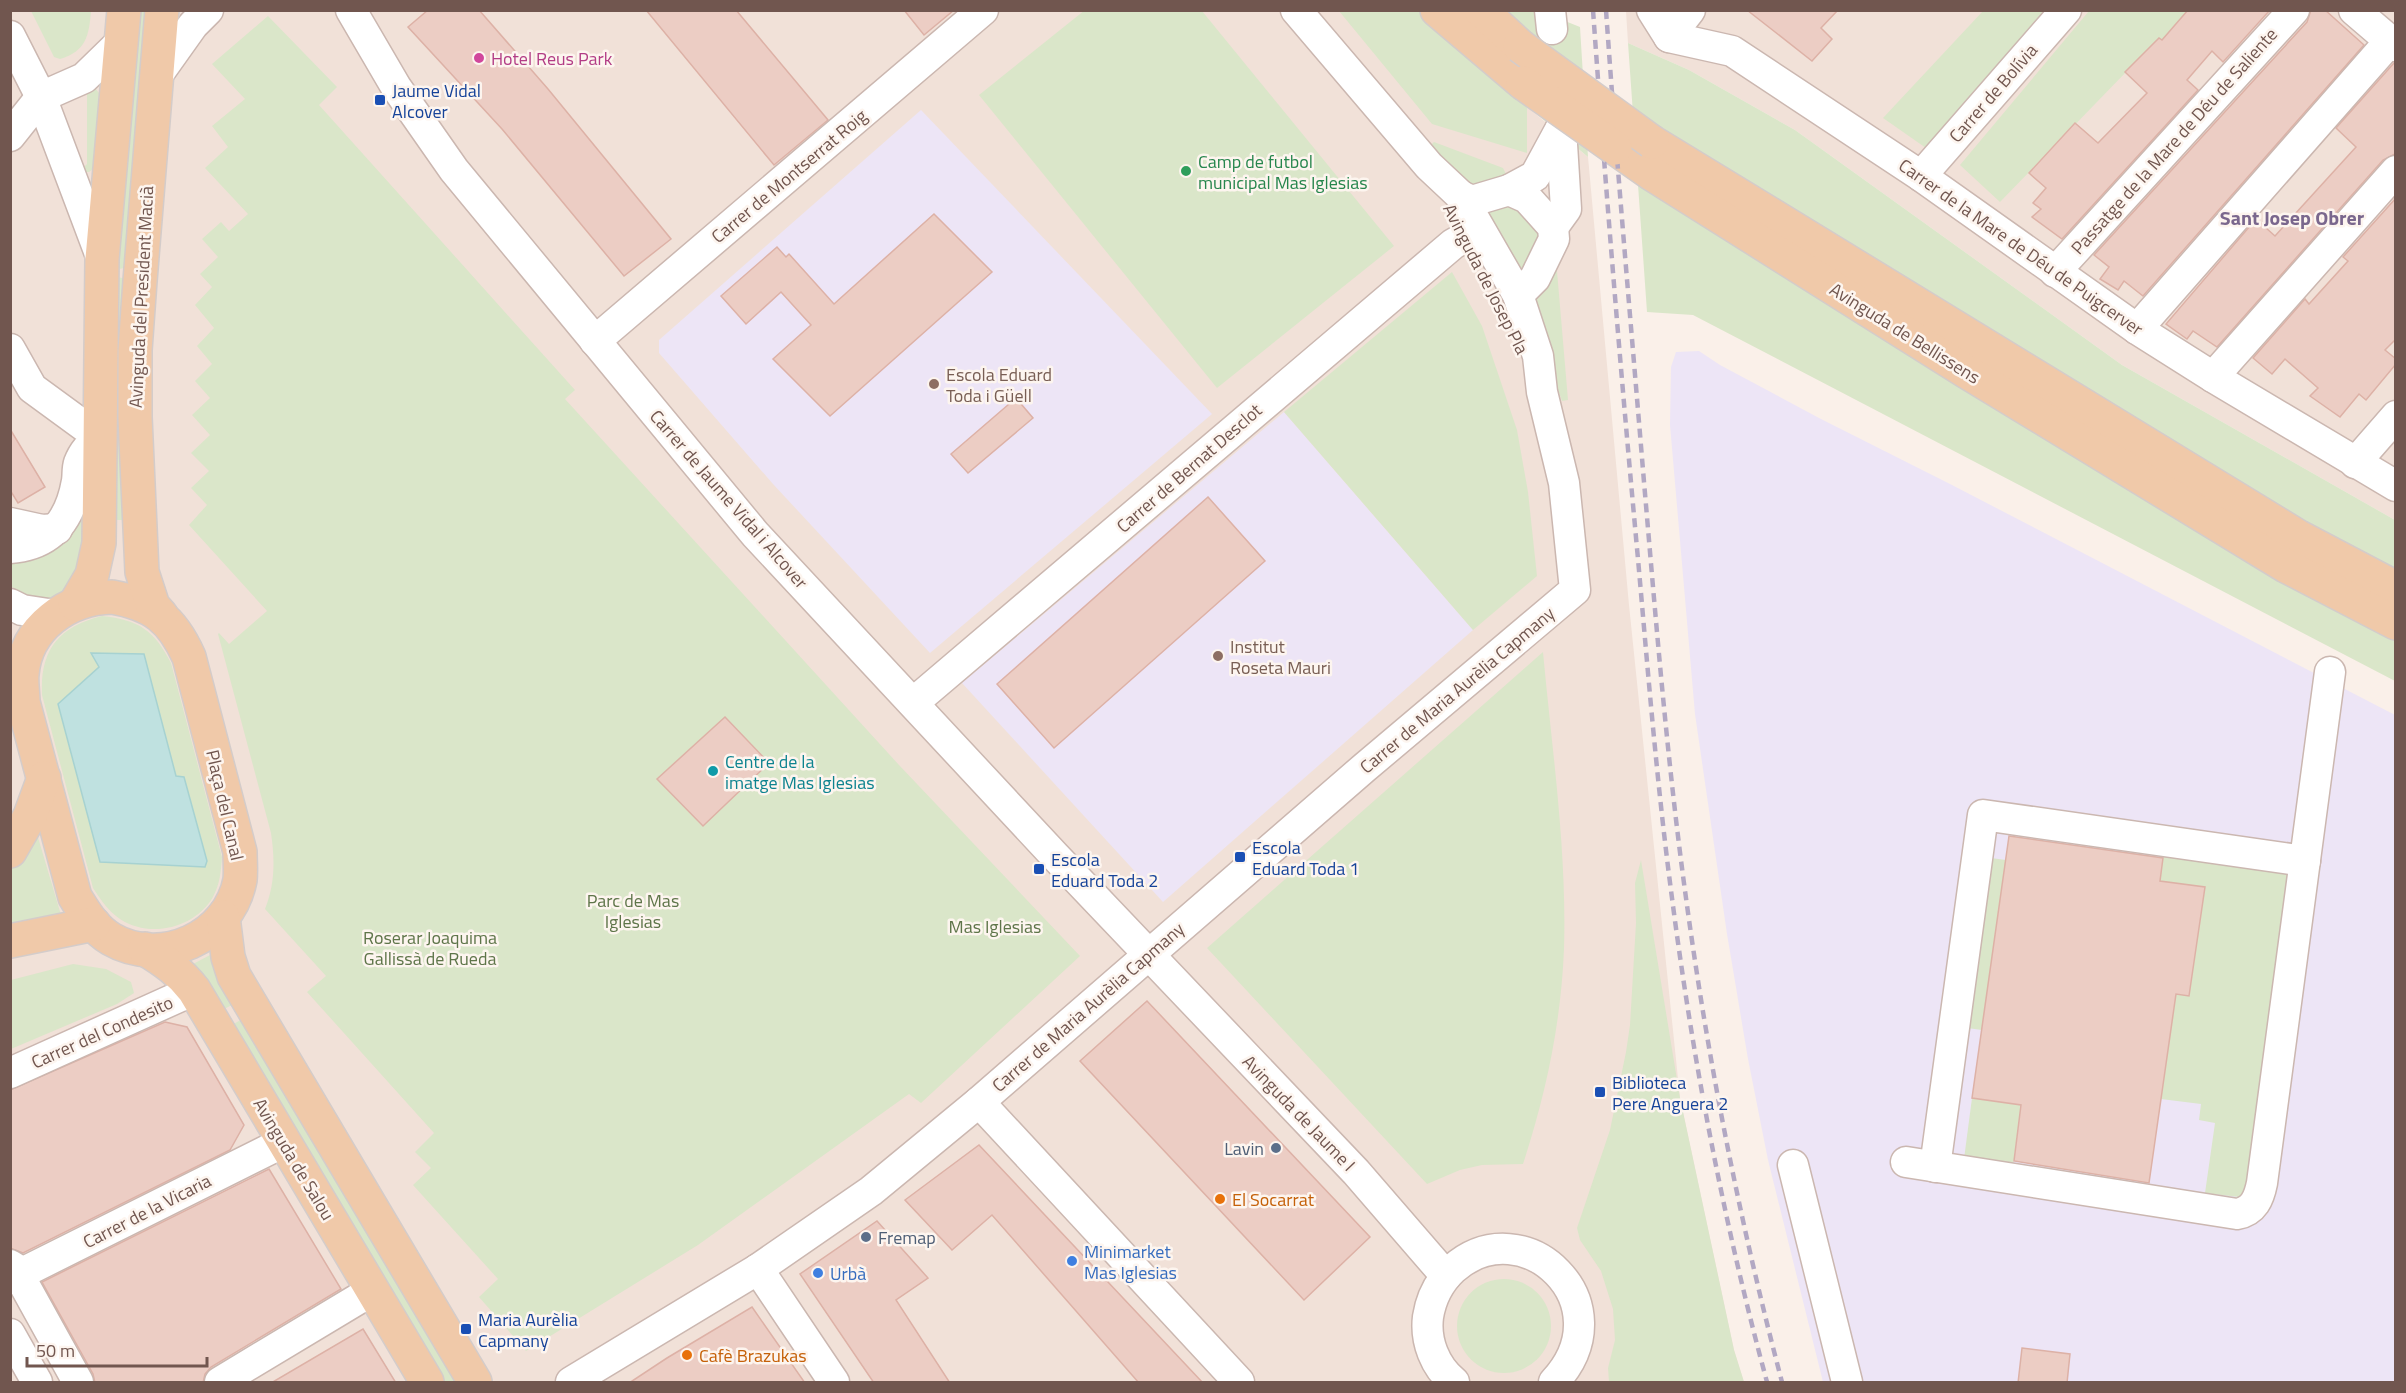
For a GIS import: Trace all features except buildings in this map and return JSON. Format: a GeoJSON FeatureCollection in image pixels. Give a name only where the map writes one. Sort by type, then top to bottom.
{"type":"FeatureCollection","features":[{"type":"Feature","properties":{"kind":"main road","name":"Avinguda del President Macià"},"geometry":{"type":"LineString","coordinates":[[161,615],[153,606],[142,572],[135,417],[135,350],[162,10]]}},
{"type":"Feature","properties":{"kind":"main road","name":"Avinguda de Bellissens"},"geometry":{"type":"LineString","coordinates":[[1437,10],[1522,83],[1652,174],[1967,372],[2286,566],[2396,623]]}},
{"type":"Feature","properties":{"kind":"main road","name":"Avinguda de Bellissens"},"geometry":{"type":"LineString","coordinates":[[1481,10],[1520,46],[1652,142],[2299,537],[2396,588]]}},
{"type":"Feature","properties":{"kind":"main road","name":"Avinguda del President Macià"},"geometry":{"type":"LineString","coordinates":[[65,610],[92,575],[99,543],[102,259],[123,26]]}},
{"type":"Feature","properties":{"kind":"main road","name":"Plaça del Canal"},"geometry":{"type":"LineString","coordinates":[[112,597],[141,604],[154,609],[161,615],[175,630],[189,657],[240,852],[240,880],[231,906],[223,917],[214,928],[191,943],[164,950],[136,949],[111,938],[90,921],[75,897],[16,681],[22,673],[29,645],[46,622],[65,610],[98,598],[112,597]]}},
{"type":"Feature","properties":{"kind":"main road"},"geometry":{"type":"LineString","coordinates":[[10,851],[30,816],[44,778]]}},
{"type":"Feature","properties":{"kind":"main road"},"geometry":{"type":"LineString","coordinates":[[223,917],[228,957],[234,976],[475,1383]]}},
{"type":"Feature","properties":{"kind":"main road"},"geometry":{"type":"LineString","coordinates":[[10,941],[94,924]]}},
{"type":"Feature","properties":{"kind":"main road","name":"Avinguda de Salou"},"geometry":{"type":"LineString","coordinates":[[145,949],[183,976],[194,990],[427,1383]]}},
{"type":"Feature","properties":{"kind":"street"},"geometry":{"type":"LineString","coordinates":[[156,76],[193,26],[208,10]]}},
{"type":"Feature","properties":{"kind":"street","name":"Carrer de Jaume Vidal i Alcover"},"geometry":{"type":"LineString","coordinates":[[351,10],[396,87],[454,170],[756,534],[1148,954]]}},
{"type":"Feature","properties":{"kind":"street","name":"Carrer de Montserrat Roig"},"geometry":{"type":"LineString","coordinates":[[595,341],[983,10]]}},
{"type":"Feature","properties":{"kind":"street","name":"Avinguda de Josep Pla"},"geometry":{"type":"LineString","coordinates":[[1296,10],[1429,166],[1461,196],[1518,295],[1538,356],[1542,392],[1564,483],[1575,590]]}},
{"type":"Feature","properties":{"kind":"street"},"geometry":{"type":"LineString","coordinates":[[1652,10],[1669,37],[1690,10]]}},
{"type":"Feature","properties":{"kind":"street","name":"Carrer de Bolívia"},"geometry":{"type":"LineString","coordinates":[[1921,176],[2066,10]]}},
{"type":"Feature","properties":{"kind":"street","name":"Passatge de la Mare de Déu de Saliente"},"geometry":{"type":"LineString","coordinates":[[2055,272],[2294,10]]}},
{"type":"Feature","properties":{"kind":"street"},"geometry":{"type":"LineString","coordinates":[[2137,329],[2393,43],[2354,10]]}},
{"type":"Feature","properties":{"kind":"street"},"geometry":{"type":"LineString","coordinates":[[10,136],[41,97],[84,78],[123,26]]}},
{"type":"Feature","properties":{"kind":"street","name":"Carrer de la Mare de Déu de Puigcerver"},"geometry":{"type":"LineString","coordinates":[[1669,37],[1732,51],[1921,176],[2137,329],[2396,486]]}},
{"type":"Feature","properties":{"kind":"street"},"geometry":{"type":"LineString","coordinates":[[16,47],[50,77],[84,78]]}},
{"type":"Feature","properties":{"kind":"street"},"geometry":{"type":"LineString","coordinates":[[16,47],[41,97],[102,259]]}},
{"type":"Feature","properties":{"kind":"street"},"geometry":{"type":"LineString","coordinates":[[1461,196],[1472,201],[1509,190],[1535,176],[1561,128],[1566,209],[1553,227]]}},
{"type":"Feature","properties":{"kind":"street","name":"Avinguda de Josep Pla"},"geometry":{"type":"LineString","coordinates":[[1429,166],[1490,280],[1542,392]]}},
{"type":"Feature","properties":{"kind":"street"},"geometry":{"type":"LineString","coordinates":[[2213,377],[2396,171]]}},
{"type":"Feature","properties":{"kind":"street"},"geometry":{"type":"LineString","coordinates":[[1490,280],[1518,295],[1535,278],[1554,239],[1553,227],[1527,198],[1509,190]]}},
{"type":"Feature","properties":{"kind":"street","name":"Carrer de Bernat Desclot"},"geometry":{"type":"LineString","coordinates":[[913,703],[1443,252],[1467,236]]}},
{"type":"Feature","properties":{"kind":"street"},"geometry":{"type":"LineString","coordinates":[[10,349],[32,388],[99,437],[86,448],[78,464],[72,498],[65,518],[57,529],[43,540],[24,547],[10,548]]}},
{"type":"Feature","properties":{"kind":"street"},"geometry":{"type":"LineString","coordinates":[[2355,463],[2396,416]]}},
{"type":"Feature","properties":{"kind":"street"},"geometry":{"type":"LineString","coordinates":[[10,523],[42,530],[57,529]]}},
{"type":"Feature","properties":{"kind":"street","name":"Carrer de Maria Aurèlia Capmany"},"geometry":{"type":"LineString","coordinates":[[571,1383],[758,1269],[871,1191],[979,1102],[1148,954],[1575,590]]}},
{"type":"Feature","properties":{"kind":"street"},"geometry":{"type":"LineString","coordinates":[[10,604],[29,612],[65,610]]}},
{"type":"Feature","properties":{"kind":"street"},"geometry":{"type":"LineString","coordinates":[[1906,1162],[2237,1214],[2252,1208],[2260,1194],[2262,1183],[2330,672]]}},
{"type":"Feature","properties":{"kind":"street"},"geometry":{"type":"LineString","coordinates":[[1935,1167],[1983,815],[2305,861]]}},
{"type":"Feature","properties":{"kind":"street","name":"Avinguda de Jaume I"},"geometry":{"type":"LineString","coordinates":[[1148,954],[1356,1172],[1446,1276]]}},
{"type":"Feature","properties":{"kind":"street","name":"Carrer del Condesito"},"geometry":{"type":"LineString","coordinates":[[10,1073],[194,990]]}},
{"type":"Feature","properties":{"kind":"street"},"geometry":{"type":"LineString","coordinates":[[979,1102],[1239,1383]]}},
{"type":"Feature","properties":{"kind":"street","name":"Carrer de la Vicaria"},"geometry":{"type":"LineString","coordinates":[[13,1273],[284,1142]]}},
{"type":"Feature","properties":{"kind":"street"},"geometry":{"type":"LineString","coordinates":[[1793,1165],[1847,1383]]}},
{"type":"Feature","properties":{"kind":"street"},"geometry":{"type":"LineString","coordinates":[[1451,1382],[1433,1354],[1428,1323],[1436,1291],[1446,1276],[1460,1264],[1475,1255],[1501,1250],[1531,1254],[1558,1272],[1570,1287],[1576,1302],[1580,1321],[1580,1336],[1576,1352],[1566,1370],[1554,1383]]}},
{"type":"Feature","properties":{"kind":"street"},"geometry":{"type":"LineString","coordinates":[[758,1269],[834,1383]]}},
{"type":"Feature","properties":{"kind":"street"},"geometry":{"type":"LineString","coordinates":[[13,1273],[78,1383]]}},
{"type":"Feature","properties":{"kind":"street"},"geometry":{"type":"LineString","coordinates":[[220,1383],[378,1299]]}},
{"type":"Feature","properties":{"kind":"street"},"geometry":{"type":"LineString","coordinates":[[256,1383],[378,1299]]}},
{"type":"Feature","properties":{"kind":"street"},"geometry":{"type":"LineString","coordinates":[[10,1334],[37,1383]]}},
{"type":"Feature","properties":{"kind":"shaded area"},"geometry":{"type":"Polygon","coordinates":[[[10,11],[1410,11],[1588,157],[1629,605],[1680,1098],[1734,1350],[1744,1382],[11,1382],[10,11]]]}},
{"type":"Feature","properties":{"kind":"shaded area"},"geometry":{"type":"Polygon","coordinates":[[[1626,11],[2395,11],[2395,520],[2122,365],[1795,130],[1689,70],[1628,43],[1626,11]]]}},
{"type":"Feature","properties":{"kind":"shaded area","name":"Escola Eduard Toda i Güell"},"geometry":{"type":"Polygon","coordinates":[[[921,110],[1212,414],[930,653],[773,484],[659,353],[659,340],[921,110]]]}},
{"type":"Feature","properties":{"kind":"shaded area"},"geometry":{"type":"Polygon","coordinates":[[[1699,351],[1720,365],[1819,418],[2395,715],[2395,1382],[1823,1382],[1768,1160],[1748,1059],[1695,714],[1670,425],[1671,367],[1676,352],[1699,351]]]}},
{"type":"Feature","properties":{"kind":"shaded area","name":"Institut Roseta Mauri"},"geometry":{"type":"Polygon","coordinates":[[[1284,412],[1473,630],[1163,902],[962,683],[1284,412]]]}},
{"type":"Feature","properties":{"kind":"green space","name":"Camp de futbol municipal Mas Iglesias"},"geometry":{"type":"Polygon","coordinates":[[[1085,10],[1202,11],[1394,246],[1217,388],[979,95],[1085,10]]]}},
{"type":"Feature","properties":{"kind":"green space"},"geometry":{"type":"Polygon","coordinates":[[[31,11],[91,11],[89,28],[81,47],[69,56],[60,59],[54,57],[31,11]]]}},
{"type":"Feature","properties":{"kind":"green space"},"geometry":{"type":"Polygon","coordinates":[[[139,11],[150,11],[127,265],[119,269],[116,267],[139,11]]]}},
{"type":"Feature","properties":{"kind":"green space"},"geometry":{"type":"Polygon","coordinates":[[[1339,11],[1540,11],[1580,27],[1588,157],[1527,106],[1527,153],[1432,124],[1339,11]]]}},
{"type":"Feature","properties":{"kind":"green space"},"geometry":{"type":"Polygon","coordinates":[[[1983,11],[2045,11],[1926,148],[1883,118],[1983,11]]]}},
{"type":"Feature","properties":{"kind":"green space"},"geometry":{"type":"Polygon","coordinates":[[[2089,11],[2188,11],[2162,40],[2159,38],[2000,202],[1960,165],[2089,11]]]}},
{"type":"Feature","properties":{"kind":"green space","name":"Parc de Mas Iglesias"},"geometry":{"type":"Polygon","coordinates":[[[268,16],[337,87],[319,105],[575,390],[565,399],[899,765],[1080,956],[921,1103],[909,1094],[698,1245],[526,1351],[479,1297],[498,1279],[413,1185],[431,1168],[415,1152],[434,1133],[307,992],[326,976],[265,909],[271,890],[273,872],[271,833],[218,634],[229,644],[267,611],[189,525],[207,505],[191,488],[209,471],[191,453],[210,435],[192,415],[210,398],[195,381],[212,364],[197,346],[214,328],[195,305],[212,287],[200,274],[218,257],[202,239],[221,222],[229,231],[248,214],[205,168],[228,147],[212,126],[245,99],[212,64],[268,16]]]}},
{"type":"Feature","properties":{"kind":"green space"},"geometry":{"type":"Polygon","coordinates":[[[1628,43],[1689,70],[1795,130],[2122,365],[2395,520],[2395,681],[1693,315],[1647,312],[1628,43]]]}},
{"type":"Feature","properties":{"kind":"green space"},"geometry":{"type":"Polygon","coordinates":[[[95,88],[99,93],[94,168],[85,172],[82,169],[87,164],[87,89],[95,88]]]}},
{"type":"Feature","properties":{"kind":"green space"},"geometry":{"type":"Polygon","coordinates":[[[1434,142],[1503,168],[1507,176],[1479,184],[1465,181],[1452,171],[1430,146],[1434,142]]]}},
{"type":"Feature","properties":{"kind":"green space"},"geometry":{"type":"Polygon","coordinates":[[[1502,201],[1535,215],[1541,243],[1521,279],[1482,213],[1502,201]]]}},
{"type":"Feature","properties":{"kind":"green space"},"geometry":{"type":"Polygon","coordinates":[[[1552,268],[1557,271],[1568,400],[1562,401],[1537,330],[1535,299],[1552,268]]]}},
{"type":"Feature","properties":{"kind":"green space"},"geometry":{"type":"Polygon","coordinates":[[[1452,272],[1482,326],[1517,430],[1528,492],[1537,576],[1473,630],[1284,412],[1452,272]]]}},
{"type":"Feature","properties":{"kind":"green space"},"geometry":{"type":"Polygon","coordinates":[[[118,277],[126,279],[125,520],[112,520],[118,277]]]}},
{"type":"Feature","properties":{"kind":"green space"},"geometry":{"type":"Polygon","coordinates":[[[84,504],[83,556],[70,583],[63,591],[47,599],[38,599],[20,593],[11,586],[11,560],[84,504]]]}},
{"type":"Feature","properties":{"kind":"green space"},"geometry":{"type":"Polygon","coordinates":[[[102,616],[126,620],[144,629],[158,642],[171,663],[222,857],[219,882],[213,897],[205,908],[184,923],[171,927],[145,928],[120,919],[93,888],[42,695],[44,665],[55,643],[74,627],[102,616]]]}},
{"type":"Feature","properties":{"kind":"green space"},"geometry":{"type":"Polygon","coordinates":[[[1543,652],[1558,800],[1564,912],[1560,1004],[1551,1058],[1539,1111],[1523,1164],[1482,1165],[1460,1170],[1427,1184],[1207,948],[1543,652]]]}},
{"type":"Feature","properties":{"kind":"green space"},"geometry":{"type":"Polygon","coordinates":[[[37,834],[61,915],[11,927],[10,870],[37,834]]]}},
{"type":"Feature","properties":{"kind":"green space"},"geometry":{"type":"Polygon","coordinates":[[[2163,856],[2293,874],[2247,1198],[2205,1193],[2215,1123],[2199,1120],[2201,1104],[2161,1099],[2176,994],[2189,995],[2204,887],[2160,881],[2163,856]]]}},
{"type":"Feature","properties":{"kind":"green space"},"geometry":{"type":"Polygon","coordinates":[[[1991,858],[2006,860],[1982,1030],[1967,1028],[1991,858]]]}},
{"type":"Feature","properties":{"kind":"green space"},"geometry":{"type":"Polygon","coordinates":[[[1641,860],[1680,1098],[1734,1350],[1744,1382],[1609,1382],[1608,1368],[1615,1340],[1613,1309],[1601,1271],[1580,1240],[1577,1228],[1610,1130],[1626,1052],[1630,1025],[1636,923],[1635,883],[1641,860]]]}},
{"type":"Feature","properties":{"kind":"green space"},"geometry":{"type":"Polygon","coordinates":[[[212,954],[236,1003],[220,1011],[193,964],[212,954]]]}},
{"type":"Feature","properties":{"kind":"green space"},"geometry":{"type":"Polygon","coordinates":[[[73,964],[106,969],[131,982],[134,993],[117,1004],[11,1049],[11,980],[73,964]]]}},
{"type":"Feature","properties":{"kind":"green space"},"geometry":{"type":"Polygon","coordinates":[[[246,1017],[461,1382],[442,1382],[230,1026],[246,1017]]]}},
{"type":"Feature","properties":{"kind":"green space"},"geometry":{"type":"Polygon","coordinates":[[[1972,1098],[2021,1105],[2013,1166],[1964,1159],[1972,1098]]]}},
{"type":"Feature","properties":{"kind":"green space"},"geometry":{"type":"Polygon","coordinates":[[[1504,1279],[1522,1282],[1537,1293],[1548,1308],[1551,1326],[1548,1344],[1537,1359],[1522,1370],[1504,1373],[1486,1370],[1471,1359],[1460,1344],[1457,1326],[1460,1308],[1471,1293],[1486,1282],[1504,1279]]]}},
{"type":"Feature","properties":{"kind":"water"},"geometry":{"type":"Polygon","coordinates":[[[91,653],[144,654],[176,776],[184,777],[207,861],[205,867],[100,862],[58,704],[99,667],[91,653]]]}},
{"type":"Feature","properties":{"kind":"railway"},"geometry":{"type":"LineString","coordinates":[[1593,10],[1632,490],[1657,771],[1672,898],[1711,1142],[1737,1263],[1767,1382]]}},
{"type":"Feature","properties":{"kind":"railway"},"geometry":{"type":"LineString","coordinates":[[1606,10],[1653,586],[1679,846],[1704,1020],[1726,1141],[1752,1262],[1782,1382]]}},
{"type":"Feature","properties":{"kind":"place","name":"Hotel Reus Park"},"geometry":{"type":"Point","coordinates":[479,58]}},
{"type":"Feature","properties":{"kind":"place","name":"Jaume Vidal Alcover"},"geometry":{"type":"Point","coordinates":[380,100]}},
{"type":"Feature","properties":{"kind":"place","name":"Camp de futbol municipal Mas Iglesias"},"geometry":{"type":"Point","coordinates":[1186,171]}},
{"type":"Feature","properties":{"kind":"place","name":"Escola Eduard Toda i Güell"},"geometry":{"type":"Point","coordinates":[934,384]}},
{"type":"Feature","properties":{"kind":"place","name":"Institut Roseta Mauri"},"geometry":{"type":"Point","coordinates":[1218,656]}},
{"type":"Feature","properties":{"kind":"place","name":"Centre de la imatge Mas Iglesias"},"geometry":{"type":"Point","coordinates":[713,771]}},
{"type":"Feature","properties":{"kind":"place","name":"Escola Eduard Toda 1"},"geometry":{"type":"Point","coordinates":[1240,857]}},
{"type":"Feature","properties":{"kind":"place","name":"Escola Eduard Toda 2"},"geometry":{"type":"Point","coordinates":[1039,869]}},
{"type":"Feature","properties":{"kind":"place","name":"Biblioteca Pere Anguera 2"},"geometry":{"type":"Point","coordinates":[1600,1092]}},
{"type":"Feature","properties":{"kind":"place","name":"Lavin"},"geometry":{"type":"Point","coordinates":[1276,1148]}},
{"type":"Feature","properties":{"kind":"place","name":"El Socarrat"},"geometry":{"type":"Point","coordinates":[1220,1199]}},
{"type":"Feature","properties":{"kind":"place","name":"Fremap"},"geometry":{"type":"Point","coordinates":[866,1237]}},
{"type":"Feature","properties":{"kind":"place","name":"Minimarket Mas Iglesias"},"geometry":{"type":"Point","coordinates":[1072,1261]}},
{"type":"Feature","properties":{"kind":"place","name":"Urbà"},"geometry":{"type":"Point","coordinates":[818,1273]}},
{"type":"Feature","properties":{"kind":"place","name":"Maria Aurèlia Capmany"},"geometry":{"type":"Point","coordinates":[466,1329]}},
{"type":"Feature","properties":{"kind":"place","name":"Cafè Brazukas"},"geometry":{"type":"Point","coordinates":[687,1355]}},
{"type":"Feature","properties":{"kind":"district","name":"Sant Josep Obrer"},"geometry":{"type":"Point","coordinates":[2292,217]}},
{"type":"Feature","properties":{"kind":"park label","name":"Mas Iglesias"},"geometry":{"type":"Point","coordinates":[995,926]}},
{"type":"Feature","properties":{"kind":"park label","name":"Roserar Joaquima Gallissà de Rueda"},"geometry":{"type":"Point","coordinates":[430,947]}}]}
